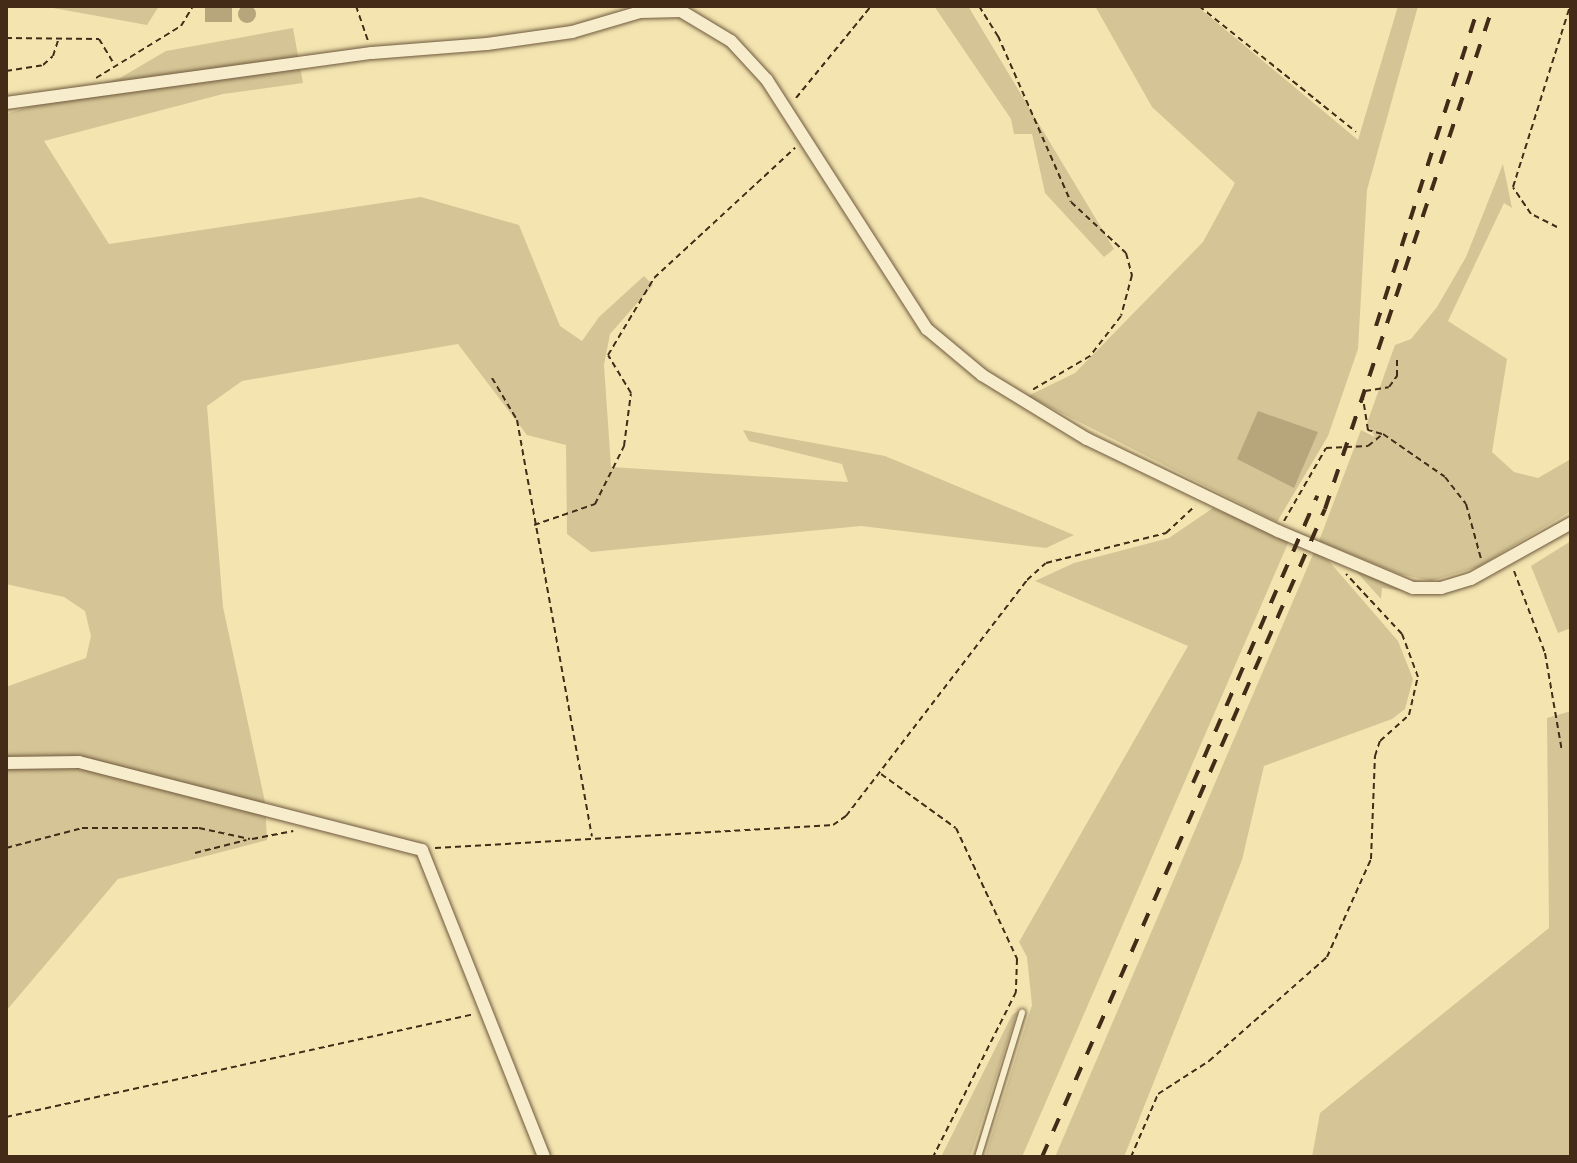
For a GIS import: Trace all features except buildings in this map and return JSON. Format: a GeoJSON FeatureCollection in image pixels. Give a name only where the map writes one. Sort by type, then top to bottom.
{"type":"FeatureCollection","features":[{"type":"Feature","properties":{"kind":"street"},"geometry":{"type":"LineString","coordinates":[[6,103],[372,53],[487,44],[572,32],[640,12],[681,11],[731,41],[787,108],[927,329],[953,353],[1087,439],[1278,531],[1413,588],[1441,588],[1485,571],[1571,523]]}},
{"type":"Feature","properties":{"kind":"street"},"geometry":{"type":"LineString","coordinates":[[6,763],[79,762],[422,850],[544,1157]]}},
{"type":"Feature","properties":{"kind":"lane"},"geometry":{"type":"LineString","coordinates":[[978,1157],[1022,1013]]}},
{"type":"Feature","properties":{"kind":"path"},"geometry":{"type":"LineString","coordinates":[[94,79],[181,26],[193,6]]}},
{"type":"Feature","properties":{"kind":"path"},"geometry":{"type":"LineString","coordinates":[[356,6],[372,53]]}},
{"type":"Feature","properties":{"kind":"path"},"geometry":{"type":"LineString","coordinates":[[787,108],[871,6]]}},
{"type":"Feature","properties":{"kind":"path"},"geometry":{"type":"LineString","coordinates":[[979,6],[998,36],[1071,202],[1126,253],[1132,275],[1121,316],[1090,356],[1048,384],[1016,395]]}},
{"type":"Feature","properties":{"kind":"path"},"geometry":{"type":"LineString","coordinates":[[1199,6],[1356,132]]}},
{"type":"Feature","properties":{"kind":"path"},"geometry":{"type":"LineString","coordinates":[[1557,227],[1531,214],[1513,187],[1520,151],[1570,6]]}},
{"type":"Feature","properties":{"kind":"path"},"geometry":{"type":"LineString","coordinates":[[6,38],[99,39],[114,65]]}},
{"type":"Feature","properties":{"kind":"path"},"geometry":{"type":"LineString","coordinates":[[6,71],[43,65],[53,56],[58,39]]}},
{"type":"Feature","properties":{"kind":"path"},"geometry":{"type":"LineString","coordinates":[[534,525],[595,504],[624,446],[631,393],[608,355],[654,278],[807,136]]}},
{"type":"Feature","properties":{"kind":"path"},"geometry":{"type":"LineString","coordinates":[[1397,357],[1397,376],[1389,387],[1365,391],[1363,398],[1368,430],[1383,434],[1445,477],[1466,504],[1485,571]]}},
{"type":"Feature","properties":{"kind":"path"},"geometry":{"type":"LineString","coordinates":[[492,378],[517,420],[592,838]]}},
{"type":"Feature","properties":{"kind":"path"},"geometry":{"type":"LineString","coordinates":[[1278,531],[1326,448],[1368,446],[1383,434]]}},
{"type":"Feature","properties":{"kind":"path"},"geometry":{"type":"LineString","coordinates":[[422,850],[833,825],[880,773],[1027,580],[1046,563],[1166,533],[1203,496]]}},
{"type":"Feature","properties":{"kind":"path"},"geometry":{"type":"LineString","coordinates":[[1509,560],[1545,653],[1562,751]]}},
{"type":"Feature","properties":{"kind":"path"},"geometry":{"type":"LineString","coordinates":[[1131,1157],[1158,1094],[1209,1061],[1327,957],[1371,859],[1375,756],[1380,741],[1409,715],[1418,677],[1402,634],[1344,571]]}},
{"type":"Feature","properties":{"kind":"path"},"geometry":{"type":"LineString","coordinates":[[880,773],[956,828],[1017,959],[1016,992],[933,1157]]}},
{"type":"Feature","properties":{"kind":"path"},"geometry":{"type":"LineString","coordinates":[[195,853],[297,830],[306,820]]}},
{"type":"Feature","properties":{"kind":"path"},"geometry":{"type":"LineString","coordinates":[[6,848],[82,828],[199,828],[250,839]]}},
{"type":"Feature","properties":{"kind":"path"},"geometry":{"type":"LineString","coordinates":[[6,1117],[485,1011]]}},
{"type":"Feature","properties":{"kind":"shaded area"},"geometry":{"type":"Polygon","coordinates":[[[243,5],[251,5],[256,14],[254,21],[243,23],[238,18],[238,10],[243,5]]]}},
{"type":"Feature","properties":{"kind":"shaded area"},"geometry":{"type":"Polygon","coordinates":[[[42,6],[159,6],[147,25],[42,6]]]}},
{"type":"Feature","properties":{"kind":"shaded area"},"geometry":{"type":"Polygon","coordinates":[[[205,6],[232,6],[232,22],[205,22],[205,6]]]}},
{"type":"Feature","properties":{"kind":"shaded area"},"geometry":{"type":"Polygon","coordinates":[[[934,6],[968,6],[1114,249],[1104,257],[1045,193],[1032,134],[1014,134],[1011,119],[934,6]]]}},
{"type":"Feature","properties":{"kind":"shaded area"},"geometry":{"type":"Polygon","coordinates":[[[1095,6],[1197,6],[1358,140],[1398,6],[1418,6],[1367,190],[1358,349],[1328,436],[1277,522],[1028,396],[1075,373],[1203,242],[1235,183],[1152,107],[1095,6]]]}},
{"type":"Feature","properties":{"kind":"shaded area"},"geometry":{"type":"Polygon","coordinates":[[[293,28],[303,83],[223,94],[44,141],[109,244],[421,197],[519,225],[560,326],[582,341],[599,317],[644,276],[653,285],[610,334],[604,365],[611,467],[848,482],[842,464],[749,441],[743,430],[885,456],[1074,535],[1046,548],[861,526],[591,552],[567,534],[566,445],[527,435],[458,344],[242,381],[207,406],[223,607],[265,802],[267,840],[118,879],[6,1011],[6,687],[86,658],[91,636],[85,611],[64,597],[6,584],[6,114],[120,78],[166,51],[293,28]]]}},
{"type":"Feature","properties":{"kind":"shaded area"},"geometry":{"type":"Polygon","coordinates":[[[1503,164],[1512,208],[1504,203],[1448,321],[1507,359],[1492,452],[1514,472],[1538,478],[1571,459],[1571,511],[1478,567],[1431,581],[1399,574],[1319,541],[1361,430],[1375,437],[1367,423],[1395,345],[1411,339],[1437,307],[1466,257],[1503,164]]]}},
{"type":"Feature","properties":{"kind":"shaded area"},"geometry":{"type":"Polygon","coordinates":[[[1258,411],[1318,432],[1294,488],[1237,459],[1258,411]]]}},
{"type":"Feature","properties":{"kind":"shaded area"},"geometry":{"type":"Polygon","coordinates":[[[1213,508],[1289,541],[1022,1157],[985,1157],[1032,1005],[1027,957],[1019,942],[1188,646],[1035,581],[1074,563],[1169,538],[1213,508]]]}},
{"type":"Feature","properties":{"kind":"shaded area"},"geometry":{"type":"Polygon","coordinates":[[[1571,541],[1571,628],[1558,633],[1531,566],[1571,541]]]}},
{"type":"Feature","properties":{"kind":"shaded area"},"geometry":{"type":"Polygon","coordinates":[[[1314,552],[1328,560],[1398,641],[1413,679],[1405,709],[1392,719],[1264,766],[1242,860],[1124,1157],[1055,1157],[1314,552]]]}},
{"type":"Feature","properties":{"kind":"shaded area"},"geometry":{"type":"Polygon","coordinates":[[[1354,569],[1404,591],[1382,588],[1381,599],[1354,569]]]}},
{"type":"Feature","properties":{"kind":"shaded area"},"geometry":{"type":"Polygon","coordinates":[[[1571,711],[1571,1157],[1312,1157],[1320,1113],[1549,928],[1547,718],[1571,711]]]}},
{"type":"Feature","properties":{"kind":"shaded area"},"geometry":{"type":"Polygon","coordinates":[[[1017,1012],[970,1157],[941,1157],[1012,1015],[1017,1012]]]}},
{"type":"Feature","properties":{"kind":"railway"},"geometry":{"type":"LineString","coordinates":[[1376,326],[1479,6]]}},
{"type":"Feature","properties":{"kind":"railway"},"geometry":{"type":"LineString","coordinates":[[1042,1157],[1325,509],[1493,6]]}},
{"type":"Feature","properties":{"kind":"railway"},"geometry":{"type":"LineString","coordinates":[[1193,783],[1317,496]]}}]}
